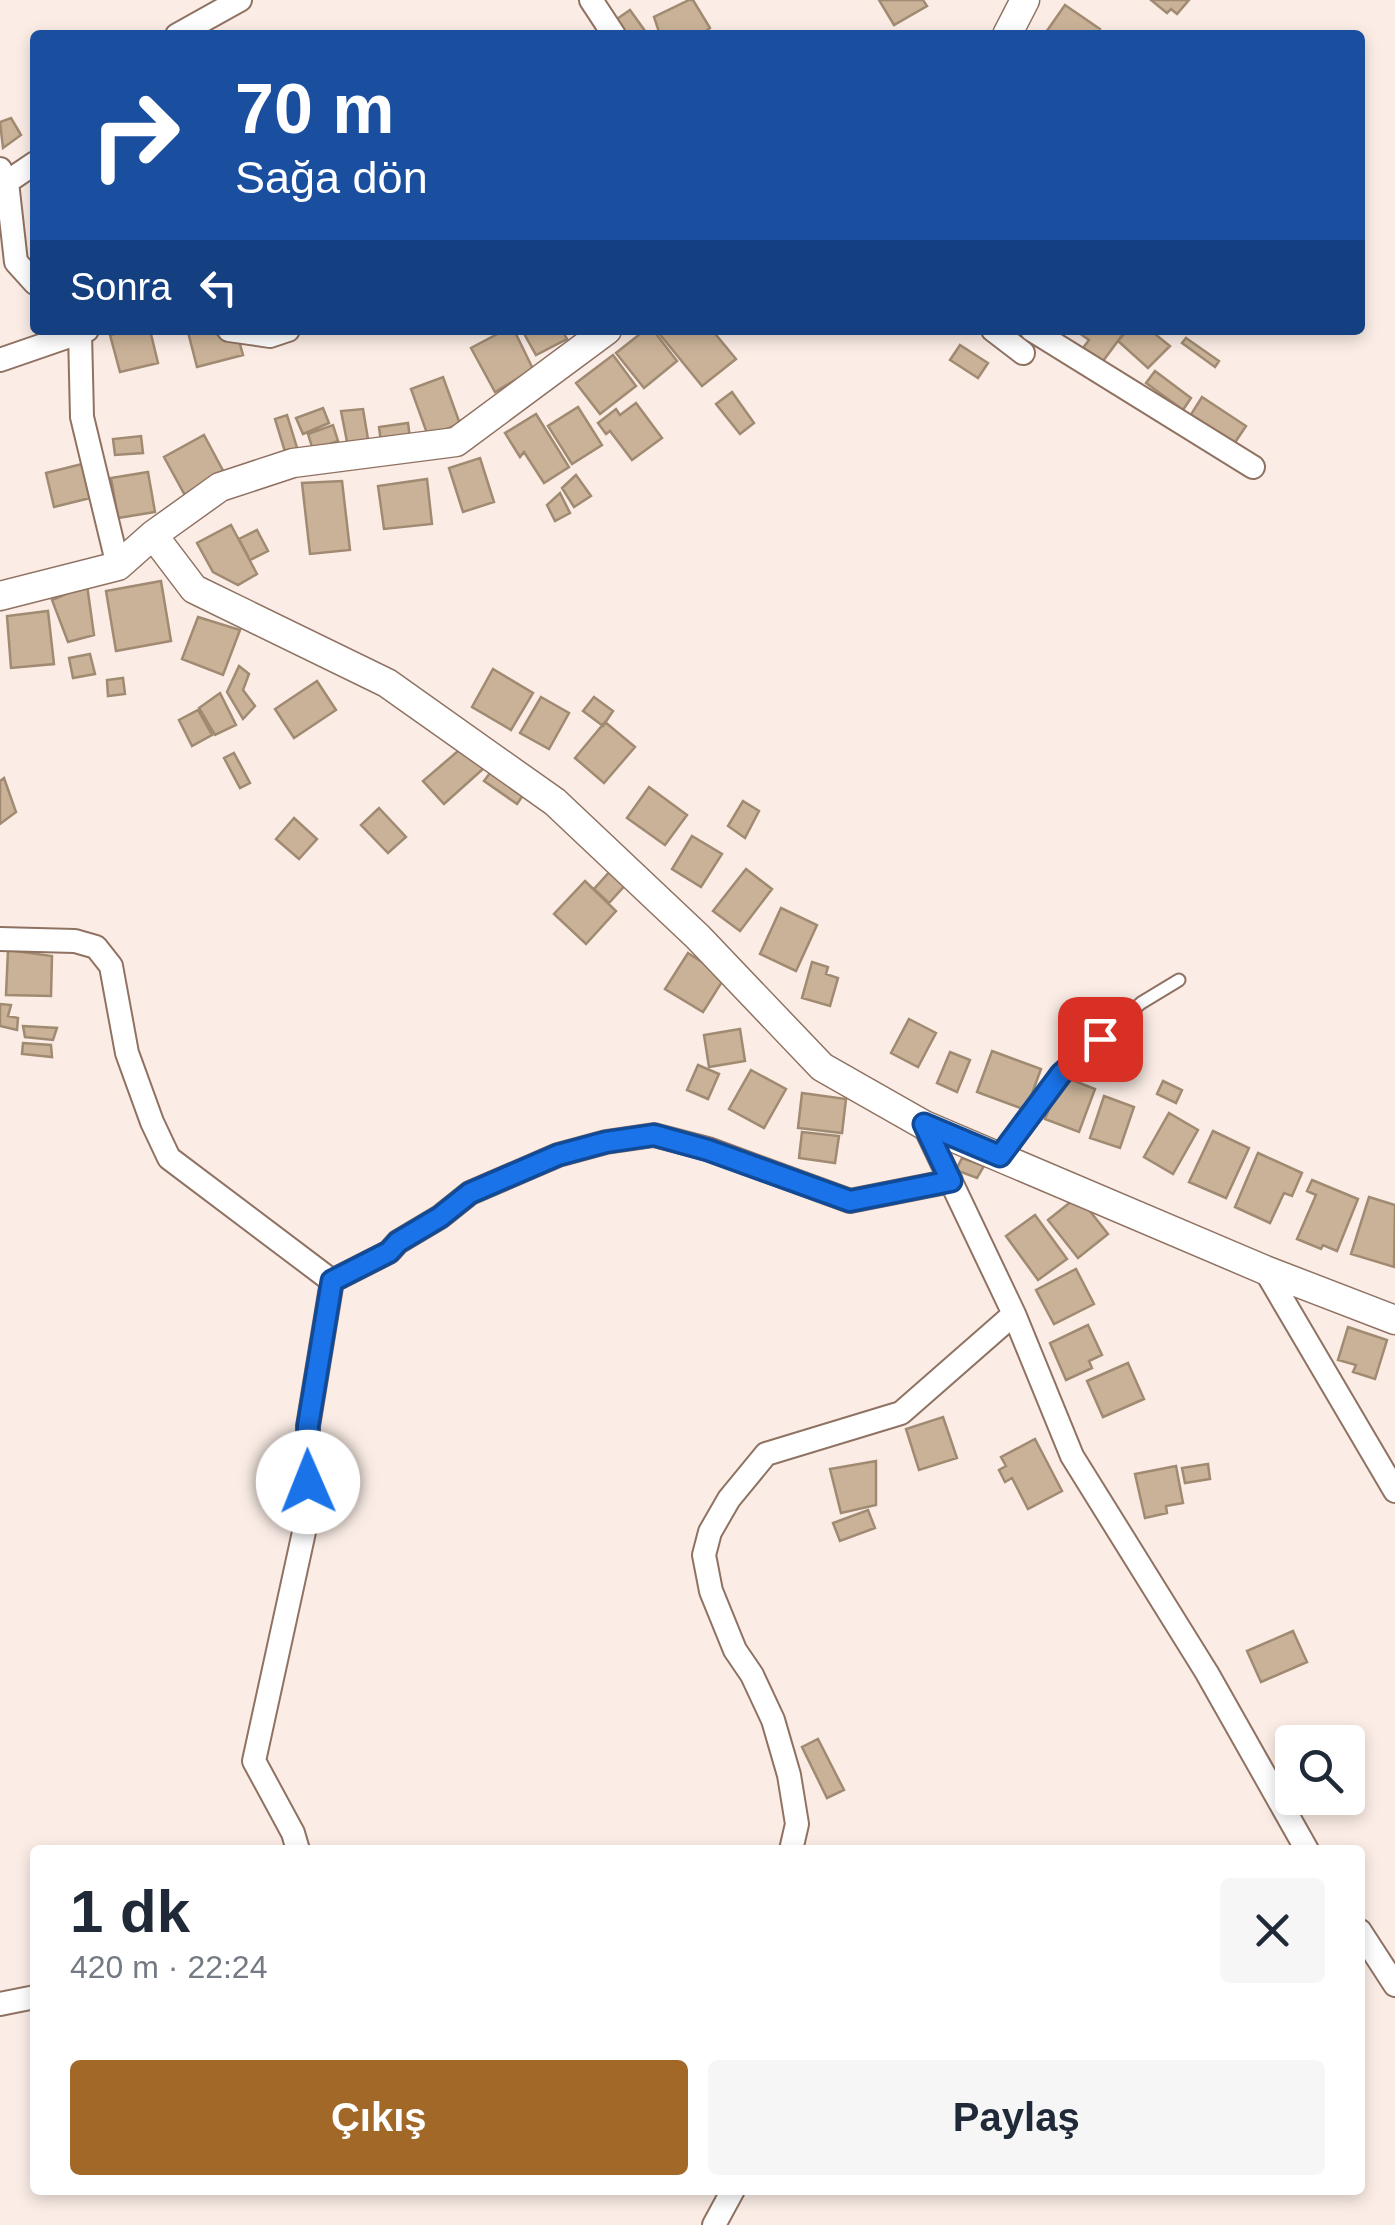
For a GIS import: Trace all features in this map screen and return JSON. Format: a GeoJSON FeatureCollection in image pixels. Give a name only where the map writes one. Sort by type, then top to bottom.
{"type":"FeatureCollection","features":[{"type":"Feature","properties":{"kind":"street"},"geometry":{"type":"LineString","coordinates":[[187,30],[240,0]]}},
{"type":"Feature","properties":{"kind":"street"},"geometry":{"type":"LineString","coordinates":[[591,0],[611,30]]}},
{"type":"Feature","properties":{"kind":"street"},"geometry":{"type":"LineString","coordinates":[[1010,30],[1025,0]]}},
{"type":"Feature","properties":{"kind":"street"},"geometry":{"type":"LineString","coordinates":[[30,164],[4,176],[16,262],[30,277]]}},
{"type":"Feature","properties":{"kind":"street"},"geometry":{"type":"LineString","coordinates":[[0,360],[70,335]]}},
{"type":"Feature","properties":{"kind":"street"},"geometry":{"type":"LineString","coordinates":[[81,335],[82,417],[118,566]]}},
{"type":"Feature","properties":{"kind":"street"},"geometry":{"type":"LineString","coordinates":[[0,596],[118,566],[220,486],[293,463],[456,442],[600,335]]}},
{"type":"Feature","properties":{"kind":"street"},"geometry":{"type":"LineString","coordinates":[[999,335],[1023,353]]}},
{"type":"Feature","properties":{"kind":"street"},"geometry":{"type":"LineString","coordinates":[[1040,335],[1253,467]]}},
{"type":"Feature","properties":{"kind":"street"},"geometry":{"type":"LineString","coordinates":[[153,535],[194,589],[387,683],[555,802],[698,937],[822,1068],[924,1124],[1265,1270],[1395,1320]]}},
{"type":"Feature","properties":{"kind":"street"},"geometry":{"type":"LineString","coordinates":[[0,940],[76,941],[96,947],[112,966],[127,1053],[169,1158],[332,1281]]}},
{"type":"Feature","properties":{"kind":"street"},"geometry":{"type":"LineString","coordinates":[[924,1124],[1014,1314],[1072,1456],[1208,1673],[1304,1845]]}},
{"type":"Feature","properties":{"kind":"street"},"geometry":{"type":"LineString","coordinates":[[332,1281],[389,1252],[470,1193],[558,1155],[606,1142],[654,1135],[708,1150],[850,1201],[951,1181]]}},
{"type":"Feature","properties":{"kind":"street"},"geometry":{"type":"LineString","coordinates":[[1265,1270],[1395,1492]]}},
{"type":"Feature","properties":{"kind":"street"},"geometry":{"type":"LineString","coordinates":[[297,1845],[254,1761],[309,1509],[308,1426],[332,1281]]}},
{"type":"Feature","properties":{"kind":"street"},"geometry":{"type":"LineString","coordinates":[[792,1845],[797,1824],[789,1775],[773,1720],[736,1650],[711,1591],[704,1554],[710,1532],[729,1500],[766,1454],[901,1413],[1014,1314]]}},
{"type":"Feature","properties":{"kind":"street"},"geometry":{"type":"LineString","coordinates":[[1365,1939],[1395,1985]]}},
{"type":"Feature","properties":{"kind":"street"},"geometry":{"type":"LineString","coordinates":[[0,2004],[30,1998]]}},
{"type":"Feature","properties":{"kind":"street"},"geometry":{"type":"LineString","coordinates":[[714,2225],[730,2195]]}},
{"type":"Feature","properties":{"kind":"lane"},"geometry":{"type":"LineString","coordinates":[[1000,1156],[1061,1074],[1140,1003],[1178,980]]}},
{"type":"Feature","properties":{"kind":"building"},"geometry":{"type":"Polygon","coordinates":[[[693,0],[710,28],[658,30],[654,17],[693,0]]]}},
{"type":"Feature","properties":{"kind":"building"},"geometry":{"type":"Polygon","coordinates":[[[879,0],[923,0],[927,6],[894,25],[879,0]]]}},
{"type":"Feature","properties":{"kind":"building"},"geometry":{"type":"Polygon","coordinates":[[[1151,0],[1189,0],[1177,14],[1171,9],[1167,13],[1151,0]]]}},
{"type":"Feature","properties":{"kind":"building"},"geometry":{"type":"Polygon","coordinates":[[[1065,5],[1100,29],[1099,30],[1048,30],[1065,5]]]}},
{"type":"Feature","properties":{"kind":"building"},"geometry":{"type":"Polygon","coordinates":[[[630,10],[644,30],[621,30],[614,21],[630,10]]]}},
{"type":"Feature","properties":{"kind":"building"},"geometry":{"type":"Polygon","coordinates":[[[11,118],[21,135],[3,148],[0,122],[11,118]]]}},
{"type":"Feature","properties":{"kind":"building"},"geometry":{"type":"Polygon","coordinates":[[[110,335],[151,335],[158,363],[120,372],[110,335]]]}},
{"type":"Feature","properties":{"kind":"building"},"geometry":{"type":"Polygon","coordinates":[[[189,335],[238,335],[243,355],[197,367],[189,335]]]}},
{"type":"Feature","properties":{"kind":"building"},"geometry":{"type":"Polygon","coordinates":[[[496,335],[516,335],[533,369],[495,392],[471,348],[496,335]]]}},
{"type":"Feature","properties":{"kind":"building"},"geometry":{"type":"Polygon","coordinates":[[[525,335],[565,335],[567,339],[536,355],[525,335]]]}},
{"type":"Feature","properties":{"kind":"building"},"geometry":{"type":"Polygon","coordinates":[[[639,335],[657,335],[677,361],[644,388],[616,353],[639,335]]]}},
{"type":"Feature","properties":{"kind":"building"},"geometry":{"type":"Polygon","coordinates":[[[660,335],[716,335],[736,359],[702,386],[660,335]]]}},
{"type":"Feature","properties":{"kind":"building"},"geometry":{"type":"Polygon","coordinates":[[[1082,335],[1122,335],[1103,361],[1083,348],[1089,340],[1082,335]]]}},
{"type":"Feature","properties":{"kind":"building"},"geometry":{"type":"Polygon","coordinates":[[[1123,335],[1156,335],[1170,346],[1148,368],[1118,341],[1123,335]]]}},
{"type":"Feature","properties":{"kind":"building"},"geometry":{"type":"Polygon","coordinates":[[[1186,338],[1219,361],[1215,367],[1182,343],[1186,338]]]}},
{"type":"Feature","properties":{"kind":"building"},"geometry":{"type":"Polygon","coordinates":[[[960,345],[988,363],[978,378],[950,360],[960,345]]]}},
{"type":"Feature","properties":{"kind":"building"},"geometry":{"type":"Polygon","coordinates":[[[613,355],[636,386],[600,414],[576,383],[613,355]]]}},
{"type":"Feature","properties":{"kind":"building"},"geometry":{"type":"Polygon","coordinates":[[[1155,371],[1191,398],[1183,410],[1146,383],[1155,371]]]}},
{"type":"Feature","properties":{"kind":"building"},"geometry":{"type":"Polygon","coordinates":[[[443,377],[460,424],[428,436],[411,389],[443,377]]]}},
{"type":"Feature","properties":{"kind":"building"},"geometry":{"type":"Polygon","coordinates":[[[732,392],[754,423],[740,434],[716,404],[732,392]]]}},
{"type":"Feature","properties":{"kind":"building"},"geometry":{"type":"Polygon","coordinates":[[[1202,397],[1246,426],[1234,444],[1190,416],[1202,397]]]}},
{"type":"Feature","properties":{"kind":"building"},"geometry":{"type":"Polygon","coordinates":[[[636,403],[662,438],[632,460],[610,431],[606,434],[598,423],[616,409],[620,415],[636,403]]]}},
{"type":"Feature","properties":{"kind":"building"},"geometry":{"type":"Polygon","coordinates":[[[578,407],[602,445],[572,464],[548,426],[578,407]]]}},
{"type":"Feature","properties":{"kind":"building"},"geometry":{"type":"Polygon","coordinates":[[[323,408],[329,423],[303,434],[296,418],[323,408]]]}},
{"type":"Feature","properties":{"kind":"building"},"geometry":{"type":"Polygon","coordinates":[[[363,409],[370,451],[349,452],[341,411],[363,409]]]}},
{"type":"Feature","properties":{"kind":"building"},"geometry":{"type":"Polygon","coordinates":[[[536,414],[569,467],[544,483],[524,452],[520,457],[505,433],[536,414]]]}},
{"type":"Feature","properties":{"kind":"building"},"geometry":{"type":"Polygon","coordinates":[[[287,415],[298,451],[286,455],[275,419],[287,415]]]}},
{"type":"Feature","properties":{"kind":"building"},"geometry":{"type":"Polygon","coordinates":[[[408,423],[410,438],[381,442],[379,427],[408,423]]]}},
{"type":"Feature","properties":{"kind":"building"},"geometry":{"type":"Polygon","coordinates":[[[333,425],[338,441],[313,450],[308,434],[333,425]]]}},
{"type":"Feature","properties":{"kind":"building"},"geometry":{"type":"Polygon","coordinates":[[[204,435],[227,478],[187,499],[164,457],[204,435]]]}},
{"type":"Feature","properties":{"kind":"building"},"geometry":{"type":"Polygon","coordinates":[[[141,436],[143,453],[115,455],[113,439],[141,436]]]}},
{"type":"Feature","properties":{"kind":"building"},"geometry":{"type":"Polygon","coordinates":[[[480,458],[494,502],[463,512],[449,468],[480,458]]]}},
{"type":"Feature","properties":{"kind":"building"},"geometry":{"type":"Polygon","coordinates":[[[82,464],[90,498],[54,507],[46,473],[82,464]]]}},
{"type":"Feature","properties":{"kind":"building"},"geometry":{"type":"Polygon","coordinates":[[[148,472],[155,512],[118,518],[111,478],[148,472]]]}},
{"type":"Feature","properties":{"kind":"building"},"geometry":{"type":"Polygon","coordinates":[[[576,475],[591,496],[574,507],[562,488],[576,475]]]}},
{"type":"Feature","properties":{"kind":"building"},"geometry":{"type":"Polygon","coordinates":[[[427,479],[432,524],[384,529],[378,486],[427,479]]]}},
{"type":"Feature","properties":{"kind":"building"},"geometry":{"type":"Polygon","coordinates":[[[342,481],[350,550],[310,554],[302,483],[342,481]]]}},
{"type":"Feature","properties":{"kind":"building"},"geometry":{"type":"Polygon","coordinates":[[[560,493],[570,513],[555,521],[547,505],[560,493]]]}},
{"type":"Feature","properties":{"kind":"building"},"geometry":{"type":"Polygon","coordinates":[[[231,525],[257,574],[238,585],[213,572],[197,543],[231,525]]]}},
{"type":"Feature","properties":{"kind":"building"},"geometry":{"type":"Polygon","coordinates":[[[257,530],[268,551],[250,560],[239,539],[257,530]]]}},
{"type":"Feature","properties":{"kind":"building"},"geometry":{"type":"Polygon","coordinates":[[[161,581],[171,641],[116,651],[106,591],[161,581]]]}},
{"type":"Feature","properties":{"kind":"building"},"geometry":{"type":"Polygon","coordinates":[[[87,585],[94,635],[68,642],[52,600],[87,585]]]}},
{"type":"Feature","properties":{"kind":"building"},"geometry":{"type":"Polygon","coordinates":[[[48,611],[54,664],[11,668],[7,616],[48,611]]]}},
{"type":"Feature","properties":{"kind":"building"},"geometry":{"type":"Polygon","coordinates":[[[198,617],[240,630],[223,675],[182,659],[198,617]]]}},
{"type":"Feature","properties":{"kind":"building"},"geometry":{"type":"Polygon","coordinates":[[[90,654],[95,674],[73,678],[69,658],[90,654]]]}},
{"type":"Feature","properties":{"kind":"building"},"geometry":{"type":"Polygon","coordinates":[[[239,666],[249,674],[243,690],[255,706],[243,719],[227,692],[239,666]]]}},
{"type":"Feature","properties":{"kind":"building"},"geometry":{"type":"Polygon","coordinates":[[[493,669],[533,693],[511,730],[472,707],[493,669]]]}},
{"type":"Feature","properties":{"kind":"building"},"geometry":{"type":"Polygon","coordinates":[[[123,678],[125,694],[108,696],[107,680],[123,678]]]}},
{"type":"Feature","properties":{"kind":"building"},"geometry":{"type":"Polygon","coordinates":[[[317,681],[336,710],[294,738],[275,709],[317,681]]]}},
{"type":"Feature","properties":{"kind":"building"},"geometry":{"type":"Polygon","coordinates":[[[220,693],[236,725],[215,735],[199,708],[220,693]]]}},
{"type":"Feature","properties":{"kind":"building"},"geometry":{"type":"Polygon","coordinates":[[[541,697],[569,713],[549,749],[520,733],[541,697]]]}},
{"type":"Feature","properties":{"kind":"building"},"geometry":{"type":"Polygon","coordinates":[[[594,697],[613,711],[603,726],[583,711],[594,697]]]}},
{"type":"Feature","properties":{"kind":"building"},"geometry":{"type":"Polygon","coordinates":[[[198,710],[212,735],[192,746],[179,720],[198,710]]]}},
{"type":"Feature","properties":{"kind":"building"},"geometry":{"type":"Polygon","coordinates":[[[605,722],[635,747],[604,783],[575,758],[605,722]]]}},
{"type":"Feature","properties":{"kind":"building"},"geometry":{"type":"Polygon","coordinates":[[[465,745],[484,768],[444,804],[423,781],[465,745]]]}},
{"type":"Feature","properties":{"kind":"building"},"geometry":{"type":"Polygon","coordinates":[[[234,753],[250,783],[240,788],[224,758],[234,753]]]}},
{"type":"Feature","properties":{"kind":"building"},"geometry":{"type":"Polygon","coordinates":[[[496,765],[528,788],[517,804],[484,781],[496,765]]]}},
{"type":"Feature","properties":{"kind":"building"},"geometry":{"type":"Polygon","coordinates":[[[4,778],[16,812],[0,824],[0,781],[4,778]]]}},
{"type":"Feature","properties":{"kind":"building"},"geometry":{"type":"Polygon","coordinates":[[[649,787],[687,815],[665,845],[627,818],[649,787]]]}},
{"type":"Feature","properties":{"kind":"building"},"geometry":{"type":"Polygon","coordinates":[[[743,801],[759,811],[745,838],[728,826],[743,801]]]}},
{"type":"Feature","properties":{"kind":"building"},"geometry":{"type":"Polygon","coordinates":[[[379,808],[406,837],[388,853],[361,825],[379,808]]]}},
{"type":"Feature","properties":{"kind":"building"},"geometry":{"type":"Polygon","coordinates":[[[294,818],[317,839],[299,859],[276,839],[294,818]]]}},
{"type":"Feature","properties":{"kind":"building"},"geometry":{"type":"Polygon","coordinates":[[[692,836],[722,854],[701,887],[672,869],[692,836]]]}},
{"type":"Feature","properties":{"kind":"building"},"geometry":{"type":"Polygon","coordinates":[[[613,868],[628,882],[609,903],[594,889],[613,868]]]}},
{"type":"Feature","properties":{"kind":"building"},"geometry":{"type":"Polygon","coordinates":[[[746,869],[772,889],[740,931],[713,911],[746,869]]]}},
{"type":"Feature","properties":{"kind":"building"},"geometry":{"type":"Polygon","coordinates":[[[585,881],[616,911],[586,944],[554,914],[585,881]]]}},
{"type":"Feature","properties":{"kind":"building"},"geometry":{"type":"Polygon","coordinates":[[[781,908],[817,925],[796,971],[760,954],[781,908]]]}},
{"type":"Feature","properties":{"kind":"building"},"geometry":{"type":"Polygon","coordinates":[[[8,950],[52,956],[51,996],[6,995],[8,950]]]}},
{"type":"Feature","properties":{"kind":"building"},"geometry":{"type":"Polygon","coordinates":[[[688,953],[725,977],[703,1012],[665,989],[688,953]]]}},
{"type":"Feature","properties":{"kind":"building"},"geometry":{"type":"Polygon","coordinates":[[[812,962],[828,967],[826,974],[838,978],[830,1006],[802,998],[812,962]]]}},
{"type":"Feature","properties":{"kind":"building"},"geometry":{"type":"Polygon","coordinates":[[[0,1004],[11,1005],[8,1016],[18,1018],[17,1030],[0,1026],[0,1004]]]}},
{"type":"Feature","properties":{"kind":"building"},"geometry":{"type":"Polygon","coordinates":[[[909,1019],[936,1033],[918,1067],[891,1053],[909,1019]]]}},
{"type":"Feature","properties":{"kind":"building"},"geometry":{"type":"Polygon","coordinates":[[[23,1026],[57,1028],[53,1040],[25,1037],[23,1026]]]}},
{"type":"Feature","properties":{"kind":"building"},"geometry":{"type":"Polygon","coordinates":[[[740,1029],[745,1061],[709,1067],[704,1035],[740,1029]]]}},
{"type":"Feature","properties":{"kind":"building"},"geometry":{"type":"Polygon","coordinates":[[[23,1043],[51,1045],[52,1057],[22,1054],[23,1043]]]}},
{"type":"Feature","properties":{"kind":"building"},"geometry":{"type":"Polygon","coordinates":[[[992,1051],[1041,1069],[1026,1110],[977,1092],[992,1051]]]}},
{"type":"Feature","properties":{"kind":"building"},"geometry":{"type":"Polygon","coordinates":[[[950,1052],[970,1060],[957,1092],[937,1083],[950,1052]]]}},
{"type":"Feature","properties":{"kind":"building"},"geometry":{"type":"Polygon","coordinates":[[[698,1065],[719,1074],[708,1099],[687,1090],[698,1065]]]}},
{"type":"Feature","properties":{"kind":"building"},"geometry":{"type":"Polygon","coordinates":[[[751,1070],[786,1089],[764,1128],[729,1109],[751,1070]]]}},
{"type":"Feature","properties":{"kind":"building"},"geometry":{"type":"Polygon","coordinates":[[[1062,1076],[1095,1089],[1079,1132],[1045,1119],[1062,1076]]]}},
{"type":"Feature","properties":{"kind":"building"},"geometry":{"type":"Polygon","coordinates":[[[1163,1081],[1182,1090],[1176,1103],[1157,1094],[1163,1081]]]}},
{"type":"Feature","properties":{"kind":"building"},"geometry":{"type":"Polygon","coordinates":[[[802,1093],[846,1099],[842,1133],[798,1128],[802,1093]]]}},
{"type":"Feature","properties":{"kind":"building"},"geometry":{"type":"Polygon","coordinates":[[[1104,1096],[1134,1107],[1120,1148],[1090,1138],[1104,1096]]]}},
{"type":"Feature","properties":{"kind":"building"},"geometry":{"type":"Polygon","coordinates":[[[1169,1113],[1198,1130],[1173,1174],[1144,1157],[1169,1113]]]}},
{"type":"Feature","properties":{"kind":"building"},"geometry":{"type":"Polygon","coordinates":[[[1213,1131],[1249,1148],[1226,1198],[1189,1182],[1213,1131]]]}},
{"type":"Feature","properties":{"kind":"building"},"geometry":{"type":"Polygon","coordinates":[[[802,1132],[839,1136],[835,1163],[799,1158],[802,1132]]]}},
{"type":"Feature","properties":{"kind":"building"},"geometry":{"type":"Polygon","coordinates":[[[1258,1153],[1302,1173],[1292,1196],[1284,1193],[1270,1223],[1235,1207],[1258,1153]]]}},
{"type":"Feature","properties":{"kind":"building"},"geometry":{"type":"Polygon","coordinates":[[[962,1158],[984,1166],[977,1178],[956,1170],[962,1158]]]}},
{"type":"Feature","properties":{"kind":"building"},"geometry":{"type":"Polygon","coordinates":[[[1312,1180],[1358,1199],[1337,1251],[1297,1239],[1316,1195],[1307,1191],[1312,1180]]]}},
{"type":"Feature","properties":{"kind":"building"},"geometry":{"type":"Polygon","coordinates":[[[1078,1196],[1108,1234],[1078,1258],[1048,1220],[1078,1196]]]}},
{"type":"Feature","properties":{"kind":"building"},"geometry":{"type":"Polygon","coordinates":[[[1369,1197],[1395,1205],[1394,1267],[1351,1254],[1369,1197]]]}},
{"type":"Feature","properties":{"kind":"building"},"geometry":{"type":"Polygon","coordinates":[[[1035,1215],[1067,1259],[1038,1280],[1006,1236],[1035,1215]]]}},
{"type":"Feature","properties":{"kind":"building"},"geometry":{"type":"Polygon","coordinates":[[[1076,1269],[1094,1304],[1054,1324],[1036,1290],[1076,1269]]]}},
{"type":"Feature","properties":{"kind":"building"},"geometry":{"type":"Polygon","coordinates":[[[1088,1325],[1102,1355],[1089,1361],[1092,1368],[1066,1380],[1050,1343],[1088,1325]]]}},
{"type":"Feature","properties":{"kind":"building"},"geometry":{"type":"Polygon","coordinates":[[[1348,1327],[1387,1340],[1375,1379],[1353,1372],[1356,1365],[1338,1360],[1348,1327]]]}},
{"type":"Feature","properties":{"kind":"building"},"geometry":{"type":"Polygon","coordinates":[[[1128,1363],[1144,1399],[1103,1417],[1087,1381],[1128,1363]]]}},
{"type":"Feature","properties":{"kind":"building"},"geometry":{"type":"Polygon","coordinates":[[[943,1417],[957,1458],[919,1470],[906,1429],[943,1417]]]}},
{"type":"Feature","properties":{"kind":"building"},"geometry":{"type":"Polygon","coordinates":[[[1035,1439],[1062,1491],[1028,1509],[1012,1478],[1005,1482],[999,1470],[1006,1466],[1001,1457],[1035,1439]]]}},
{"type":"Feature","properties":{"kind":"building"},"geometry":{"type":"Polygon","coordinates":[[[876,1461],[876,1505],[841,1513],[830,1469],[876,1461]]]}},
{"type":"Feature","properties":{"kind":"building"},"geometry":{"type":"Polygon","coordinates":[[[1208,1464],[1210,1479],[1185,1483],[1182,1468],[1208,1464]]]}},
{"type":"Feature","properties":{"kind":"building"},"geometry":{"type":"Polygon","coordinates":[[[1176,1466],[1183,1503],[1166,1506],[1167,1513],[1145,1518],[1135,1474],[1176,1466]]]}},
{"type":"Feature","properties":{"kind":"building"},"geometry":{"type":"Polygon","coordinates":[[[868,1510],[875,1528],[840,1541],[833,1523],[868,1510]]]}},
{"type":"Feature","properties":{"kind":"building"},"geometry":{"type":"Polygon","coordinates":[[[1293,1631],[1307,1662],[1261,1682],[1247,1651],[1293,1631]]]}},
{"type":"Feature","properties":{"kind":"building"},"geometry":{"type":"Polygon","coordinates":[[[818,1739],[844,1790],[827,1798],[802,1747],[818,1739]]]}},
{"type":"Feature","properties":{"kind":"route"},"geometry":{"type":"LineString","coordinates":[[308,1482],[308,1426],[332,1281],[389,1252],[470,1193],[558,1155],[654,1135],[708,1150],[850,1201],[951,1181],[924,1124],[1000,1156],[1061,1074],[1100,1039]]}}]}
